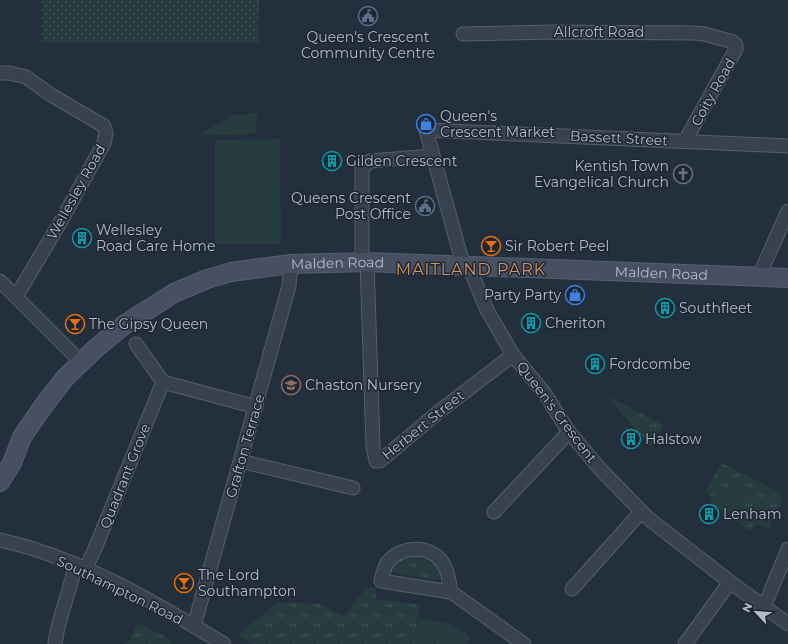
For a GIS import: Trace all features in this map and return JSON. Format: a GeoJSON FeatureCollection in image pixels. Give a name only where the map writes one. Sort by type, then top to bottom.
{"type":"FeatureCollection","features":[{"type":"Feature","properties":{"kind":"main road","name":"Malden Road"},"geometry":{"type":"LineString","coordinates":[[0,482],[12,463],[22,436],[44,405],[81,362],[131,336],[174,293],[207,279],[231,272],[291,264],[364,262],[788,278]]}},
{"type":"Feature","properties":{"kind":"main road","name":"Malden Road"},"geometry":{"type":"LineString","coordinates":[[0,456],[10,445],[22,436]]}},
{"type":"Feature","properties":{"kind":"street","name":"Allcroft Road"},"geometry":{"type":"LineString","coordinates":[[463,34],[690,33],[704,34],[733,42]]}},
{"type":"Feature","properties":{"kind":"street","name":"Coity Road"},"geometry":{"type":"LineString","coordinates":[[685,141],[736,49],[736,45],[733,42]]}},
{"type":"Feature","properties":{"kind":"street","name":"Wellesley Road"},"geometry":{"type":"LineString","coordinates":[[0,73],[9,73],[26,77],[51,95],[104,126],[106,133],[104,143],[61,221],[16,297]]}},
{"type":"Feature","properties":{"kind":"street","name":"Bassett Street"},"geometry":{"type":"LineString","coordinates":[[426,130],[788,146]]}},
{"type":"Feature","properties":{"kind":"street","name":"Queen's Crescent"},"geometry":{"type":"LineString","coordinates":[[426,130],[432,156],[465,265],[472,274],[487,310],[513,355],[545,394],[569,432],[601,470],[641,512],[730,582],[788,624]]}},
{"type":"Feature","properties":{"kind":"street"},"geometry":{"type":"LineString","coordinates":[[364,262],[362,168],[370,161],[432,156]]}},
{"type":"Feature","properties":{"kind":"street"},"geometry":{"type":"LineString","coordinates":[[759,276],[788,211]]}},
{"type":"Feature","properties":{"kind":"street","name":"Herbert Street"},"geometry":{"type":"LineString","coordinates":[[364,262],[376,461],[380,461],[441,410],[513,355]]}},
{"type":"Feature","properties":{"kind":"street","name":"Grafton Terrace"},"geometry":{"type":"LineString","coordinates":[[194,626],[291,279],[291,264]]}},
{"type":"Feature","properties":{"kind":"street"},"geometry":{"type":"LineString","coordinates":[[0,281],[81,362]]}},
{"type":"Feature","properties":{"kind":"street"},"geometry":{"type":"LineString","coordinates":[[131,336],[162,382],[256,407]]}},
{"type":"Feature","properties":{"kind":"street","name":"Quadrant Grove"},"geometry":{"type":"LineString","coordinates":[[55,644],[57,626],[73,577],[94,551],[162,382]]}},
{"type":"Feature","properties":{"kind":"street"},"geometry":{"type":"LineString","coordinates":[[494,512],[569,432]]}},
{"type":"Feature","properties":{"kind":"street"},"geometry":{"type":"LineString","coordinates":[[240,461],[353,488]]}},
{"type":"Feature","properties":{"kind":"street"},"geometry":{"type":"LineString","coordinates":[[572,589],[641,512]]}},
{"type":"Feature","properties":{"kind":"street","name":"Southampton Road"},"geometry":{"type":"LineString","coordinates":[[0,540],[37,550],[80,567],[194,626],[224,644]]}},
{"type":"Feature","properties":{"kind":"street"},"geometry":{"type":"LineString","coordinates":[[451,592],[448,578],[442,563],[433,553],[422,549],[404,551],[394,556],[386,564],[381,581],[451,592],[524,644]]}},
{"type":"Feature","properties":{"kind":"street"},"geometry":{"type":"LineString","coordinates":[[764,607],[788,549]]}},
{"type":"Feature","properties":{"kind":"street"},"geometry":{"type":"LineString","coordinates":[[685,644],[730,582]]}},
{"type":"Feature","properties":{"kind":"green space"},"geometry":{"type":"Polygon","coordinates":[[[42,0],[259,0],[258,42],[42,42],[42,0]]]}},
{"type":"Feature","properties":{"kind":"green space"},"geometry":{"type":"Polygon","coordinates":[[[257,113],[256,134],[203,135],[204,132],[232,115],[257,113]]]}},
{"type":"Feature","properties":{"kind":"green space"},"geometry":{"type":"Polygon","coordinates":[[[280,139],[281,244],[215,244],[215,140],[280,139]]]}},
{"type":"Feature","properties":{"kind":"green space"},"geometry":{"type":"Polygon","coordinates":[[[611,398],[664,425],[651,446],[609,399],[611,398]]]}},
{"type":"Feature","properties":{"kind":"green space"},"geometry":{"type":"Polygon","coordinates":[[[722,463],[781,493],[782,502],[768,528],[756,524],[750,531],[745,528],[757,513],[756,509],[745,506],[742,496],[735,489],[723,491],[712,497],[705,492],[722,463]]]}},
{"type":"Feature","properties":{"kind":"green space"},"geometry":{"type":"Polygon","coordinates":[[[731,488],[740,493],[745,506],[758,510],[745,528],[709,501],[712,497],[731,488]]]}},
{"type":"Feature","properties":{"kind":"green space"},"geometry":{"type":"Polygon","coordinates":[[[411,555],[422,556],[434,562],[442,575],[436,580],[393,572],[392,567],[397,559],[411,555]]]}},
{"type":"Feature","properties":{"kind":"green space"},"geometry":{"type":"Polygon","coordinates":[[[367,587],[376,588],[376,599],[420,605],[415,635],[440,640],[442,635],[456,644],[253,644],[238,635],[277,603],[282,602],[319,604],[344,616],[367,587]]]}},
{"type":"Feature","properties":{"kind":"green space"},"geometry":{"type":"Polygon","coordinates":[[[418,618],[451,624],[471,637],[467,644],[456,644],[442,635],[441,640],[415,635],[418,618]]]}},
{"type":"Feature","properties":{"kind":"green space"},"geometry":{"type":"Polygon","coordinates":[[[138,623],[172,640],[171,644],[124,644],[129,642],[138,623]]]}},
{"type":"Feature","properties":{"kind":"place","name":"Queen's Crescent Community Centre"},"geometry":{"type":"Point","coordinates":[368,16]}},
{"type":"Feature","properties":{"kind":"place","name":"Queen's Crescent Market"},"geometry":{"type":"Point","coordinates":[426,124]}},
{"type":"Feature","properties":{"kind":"place","name":"Gilden Crescent"},"geometry":{"type":"Point","coordinates":[332,161]}},
{"type":"Feature","properties":{"kind":"place","name":"Kentish Town Evangelical Church"},"geometry":{"type":"Point","coordinates":[683,174]}},
{"type":"Feature","properties":{"kind":"place","name":"Queens Crescent Post Office"},"geometry":{"type":"Point","coordinates":[425,206]}},
{"type":"Feature","properties":{"kind":"place","name":"Wellesley Road Care Home"},"geometry":{"type":"Point","coordinates":[82,238]}},
{"type":"Feature","properties":{"kind":"place","name":"Sir Robert Peel"},"geometry":{"type":"Point","coordinates":[491,246]}},
{"type":"Feature","properties":{"kind":"place","name":"Party Party"},"geometry":{"type":"Point","coordinates":[575,295]}},
{"type":"Feature","properties":{"kind":"place","name":"Southfleet"},"geometry":{"type":"Point","coordinates":[665,308]}},
{"type":"Feature","properties":{"kind":"place","name":"Cheriton"},"geometry":{"type":"Point","coordinates":[531,323]}},
{"type":"Feature","properties":{"kind":"place","name":"The Gipsy Queen"},"geometry":{"type":"Point","coordinates":[75,324]}},
{"type":"Feature","properties":{"kind":"place","name":"Fordcombe"},"geometry":{"type":"Point","coordinates":[595,364]}},
{"type":"Feature","properties":{"kind":"place","name":"Chaston Nursery"},"geometry":{"type":"Point","coordinates":[291,385]}},
{"type":"Feature","properties":{"kind":"place","name":"Halstow"},"geometry":{"type":"Point","coordinates":[631,439]}},
{"type":"Feature","properties":{"kind":"place","name":"Lenham"},"geometry":{"type":"Point","coordinates":[709,514]}},
{"type":"Feature","properties":{"kind":"place","name":"The Lord Southampton"},"geometry":{"type":"Point","coordinates":[184,583]}},
{"type":"Feature","properties":{"kind":"district","name":"MAITLAND PARK"},"geometry":{"type":"Point","coordinates":[471,269]}}]}
